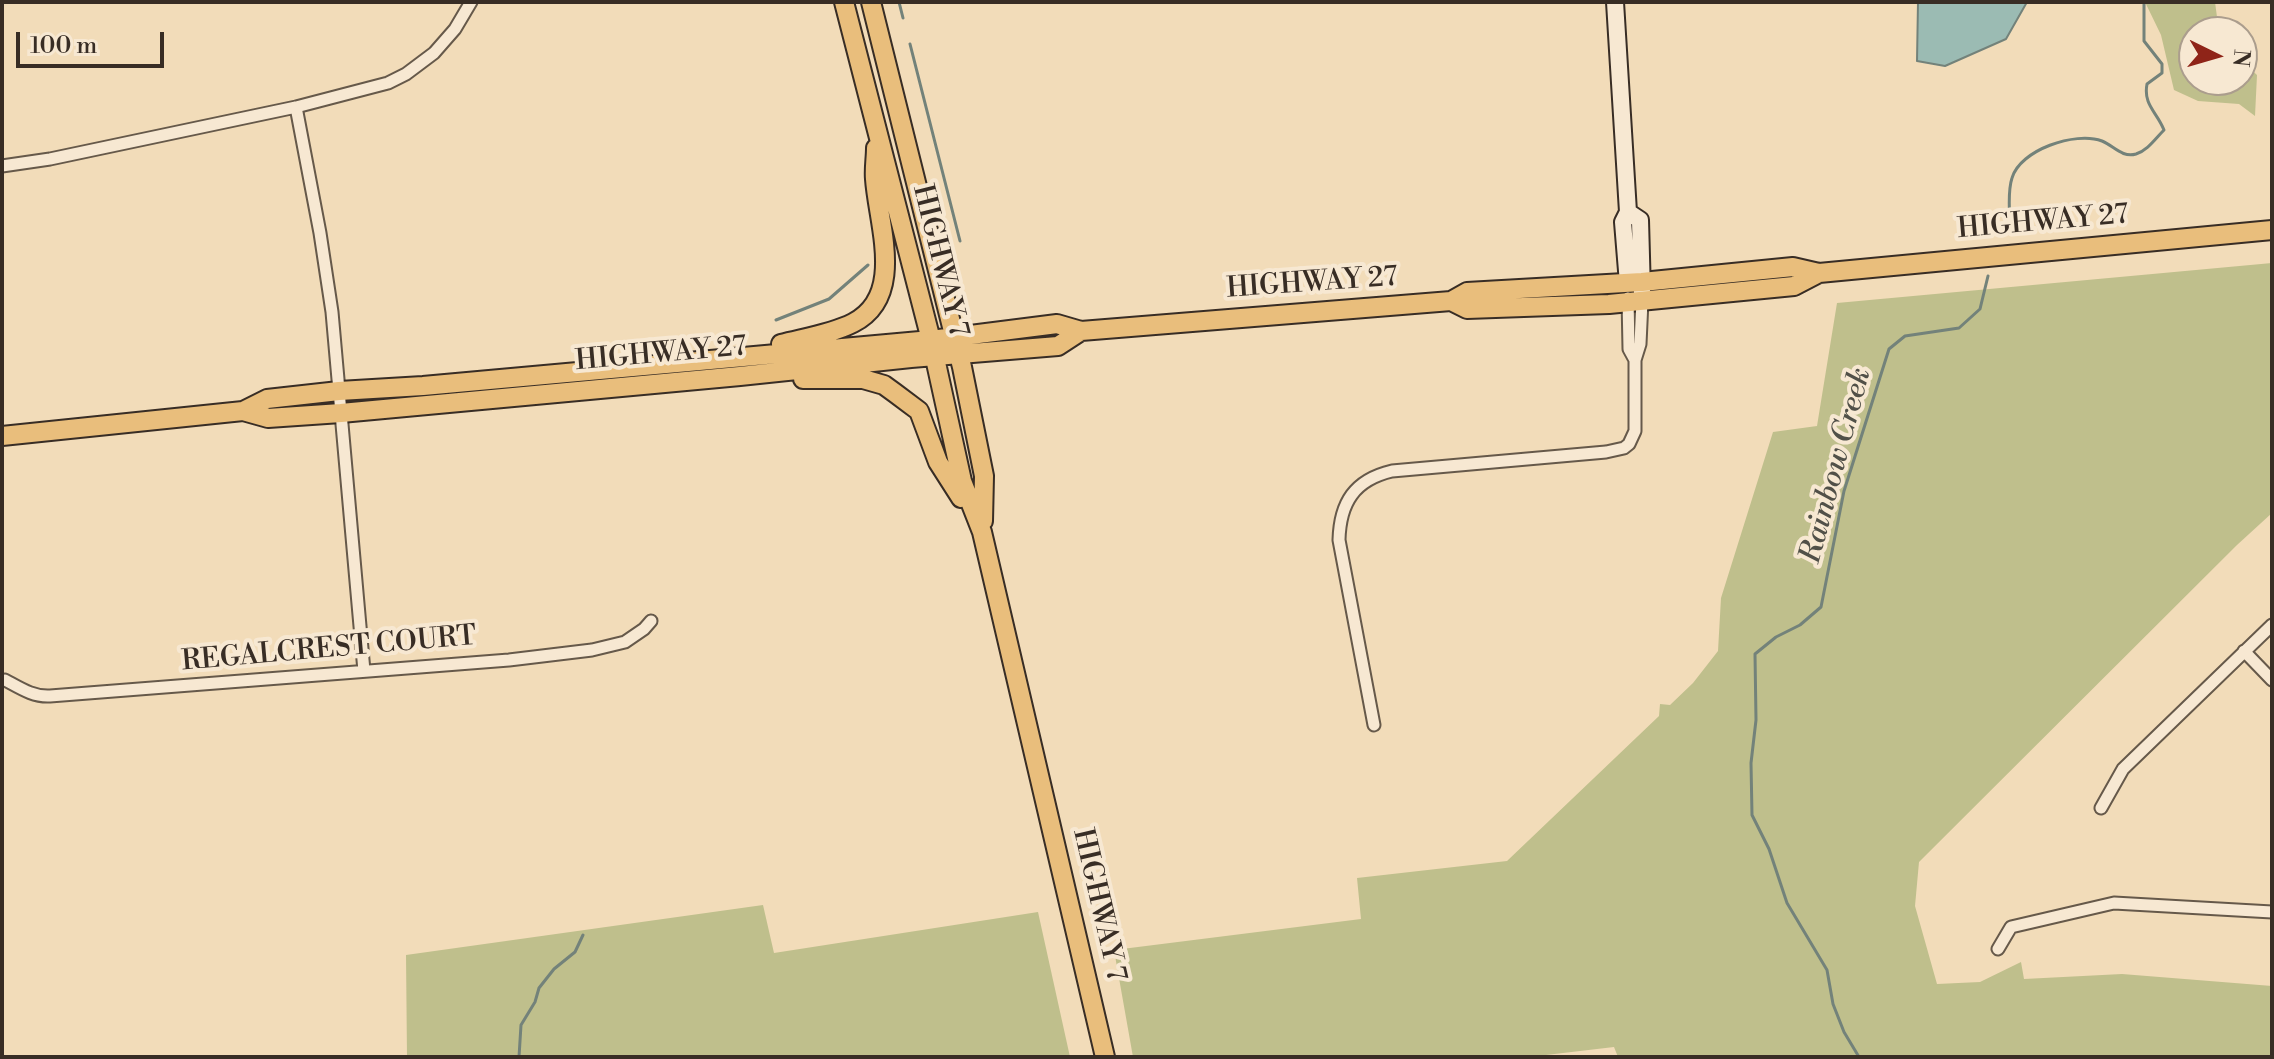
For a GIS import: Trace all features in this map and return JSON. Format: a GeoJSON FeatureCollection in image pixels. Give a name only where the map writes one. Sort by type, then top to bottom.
{"type":"FeatureCollection","features":[{"type":"Feature","properties":{"kind":"main road","name":"HIGHWAY 7"},"geometry":{"type":"LineString","coordinates":[[844,2],[933,348],[962,481],[982,532],[1105,1057]]}},
{"type":"Feature","properties":{"kind":"main road","name":"HIGHWAY 7"},"geometry":{"type":"LineString","coordinates":[[871,2],[984,476],[982,532]]}},
{"type":"Feature","properties":{"kind":"main road"},"geometry":{"type":"LineString","coordinates":[[737,357],[855,322],[880,291],[885,272],[885,252],[875,178],[877,129]]}},
{"type":"Feature","properties":{"kind":"main road","name":"HIGHWAY 27"},"geometry":{"type":"LineString","coordinates":[[243,411],[268,418],[341,413],[740,376],[955,345],[1057,324],[1081,331],[1451,301],[1467,292],[1635,282],[1793,267],[1819,273],[2272,230]]}},
{"type":"Feature","properties":{"kind":"main road","name":"HIGHWAY 27"},"geometry":{"type":"LineString","coordinates":[[1451,301],[1467,309],[1635,302],[1794,286],[1819,273]]}},
{"type":"Feature","properties":{"kind":"main road","name":"HIGHWAY 27"},"geometry":{"type":"LineString","coordinates":[[2,436],[243,411],[267,399],[339,391],[737,357],[933,348]]}},
{"type":"Feature","properties":{"kind":"main road"},"geometry":{"type":"LineString","coordinates":[[740,376],[863,379],[884,385],[919,411],[938,462],[982,532]]}},
{"type":"Feature","properties":{"kind":"street"},"geometry":{"type":"LineString","coordinates":[[2,166],[65,156],[364,91],[406,74],[434,53],[455,29],[471,2]]}},
{"type":"Feature","properties":{"kind":"street"},"geometry":{"type":"LineString","coordinates":[[1374,725],[1339,540],[1339,519],[1349,497],[1374,477],[1392,471],[1606,452],[1624,448],[1635,431],[1635,360],[1629,349],[1640,220],[1628,212],[1615,2]]}},
{"type":"Feature","properties":{"kind":"street"},"geometry":{"type":"LineString","coordinates":[[296,107],[320,233],[339,391],[364,671]]}},
{"type":"Feature","properties":{"kind":"street","name":"REGALCREST COURT"},"geometry":{"type":"LineString","coordinates":[[5,680],[40,697],[364,671],[592,650],[625,642],[651,621]]}},
{"type":"Feature","properties":{"kind":"street"},"geometry":{"type":"LineString","coordinates":[[2101,808],[2123,769],[2272,625]]}},
{"type":"Feature","properties":{"kind":"street"},"geometry":{"type":"LineString","coordinates":[[2244,651],[2272,680]]}},
{"type":"Feature","properties":{"kind":"street"},"geometry":{"type":"LineString","coordinates":[[1998,949],[2011,927],[2097,905],[2114,903],[2272,912]]}},
{"type":"Feature","properties":{"kind":"green space"},"geometry":{"type":"Polygon","coordinates":[[[2145,2],[2215,2],[2217,16],[2178,16],[2178,92],[2174,90],[2161,35],[2145,2]]]}},
{"type":"Feature","properties":{"kind":"green space"},"geometry":{"type":"Polygon","coordinates":[[[2187,96],[2256,96],[2255,116],[2239,104],[2198,101],[2187,96]]]}},
{"type":"Feature","properties":{"kind":"green space"},"geometry":{"type":"Polygon","coordinates":[[[2272,263],[2272,513],[1919,862],[1915,906],[1937,984],[1980,982],[2021,962],[2024,979],[2122,974],[2272,986],[2272,1057],[1618,1057],[1614,1047],[1529,1057],[1133,1057],[1114,950],[1361,919],[1357,878],[1507,861],[1659,716],[1660,704],[1670,705],[1693,683],[1718,651],[1721,598],[1773,432],[1817,426],[1837,303],[2272,263]]]}},
{"type":"Feature","properties":{"kind":"green space"},"geometry":{"type":"Polygon","coordinates":[[[763,905],[774,953],[1038,912],[1070,1057],[407,1057],[406,955],[763,905]]]}},
{"type":"Feature","properties":{"kind":"water"},"geometry":{"type":"Polygon","coordinates":[[[1918,2],[2027,2],[2006,39],[1945,66],[1917,61],[1918,2]]]}},
{"type":"Feature","properties":{"kind":"waterway"},"geometry":{"type":"LineString","coordinates":[[899,2],[903,18]]}},
{"type":"Feature","properties":{"kind":"waterway","name":"Rainbow Creek"},"geometry":{"type":"LineString","coordinates":[[2010,228],[2012,178],[2017,168],[2037,151],[2064,141],[2091,139],[2131,155],[2148,147],[2164,130],[2147,98],[2147,84],[2162,73],[2162,64],[2144,41],[2144,2]]}},
{"type":"Feature","properties":{"kind":"waterway"},"geometry":{"type":"LineString","coordinates":[[910,44],[960,241]]}},
{"type":"Feature","properties":{"kind":"waterway"},"geometry":{"type":"LineString","coordinates":[[776,320],[829,299],[868,265]]}},
{"type":"Feature","properties":{"kind":"waterway","name":"Rainbow Creek"},"geometry":{"type":"LineString","coordinates":[[1859,1057],[1844,1032],[1833,1004],[1827,970],[1787,903],[1769,849],[1752,815],[1755,654],[1776,637],[1800,625],[1821,607],[1844,491],[1889,349],[1905,336],[1959,328],[1980,309],[1988,276]]}},
{"type":"Feature","properties":{"kind":"waterway"},"geometry":{"type":"LineString","coordinates":[[519,1057],[521,1025],[535,1002],[539,988],[554,969],[575,952],[583,935]]}}]}
